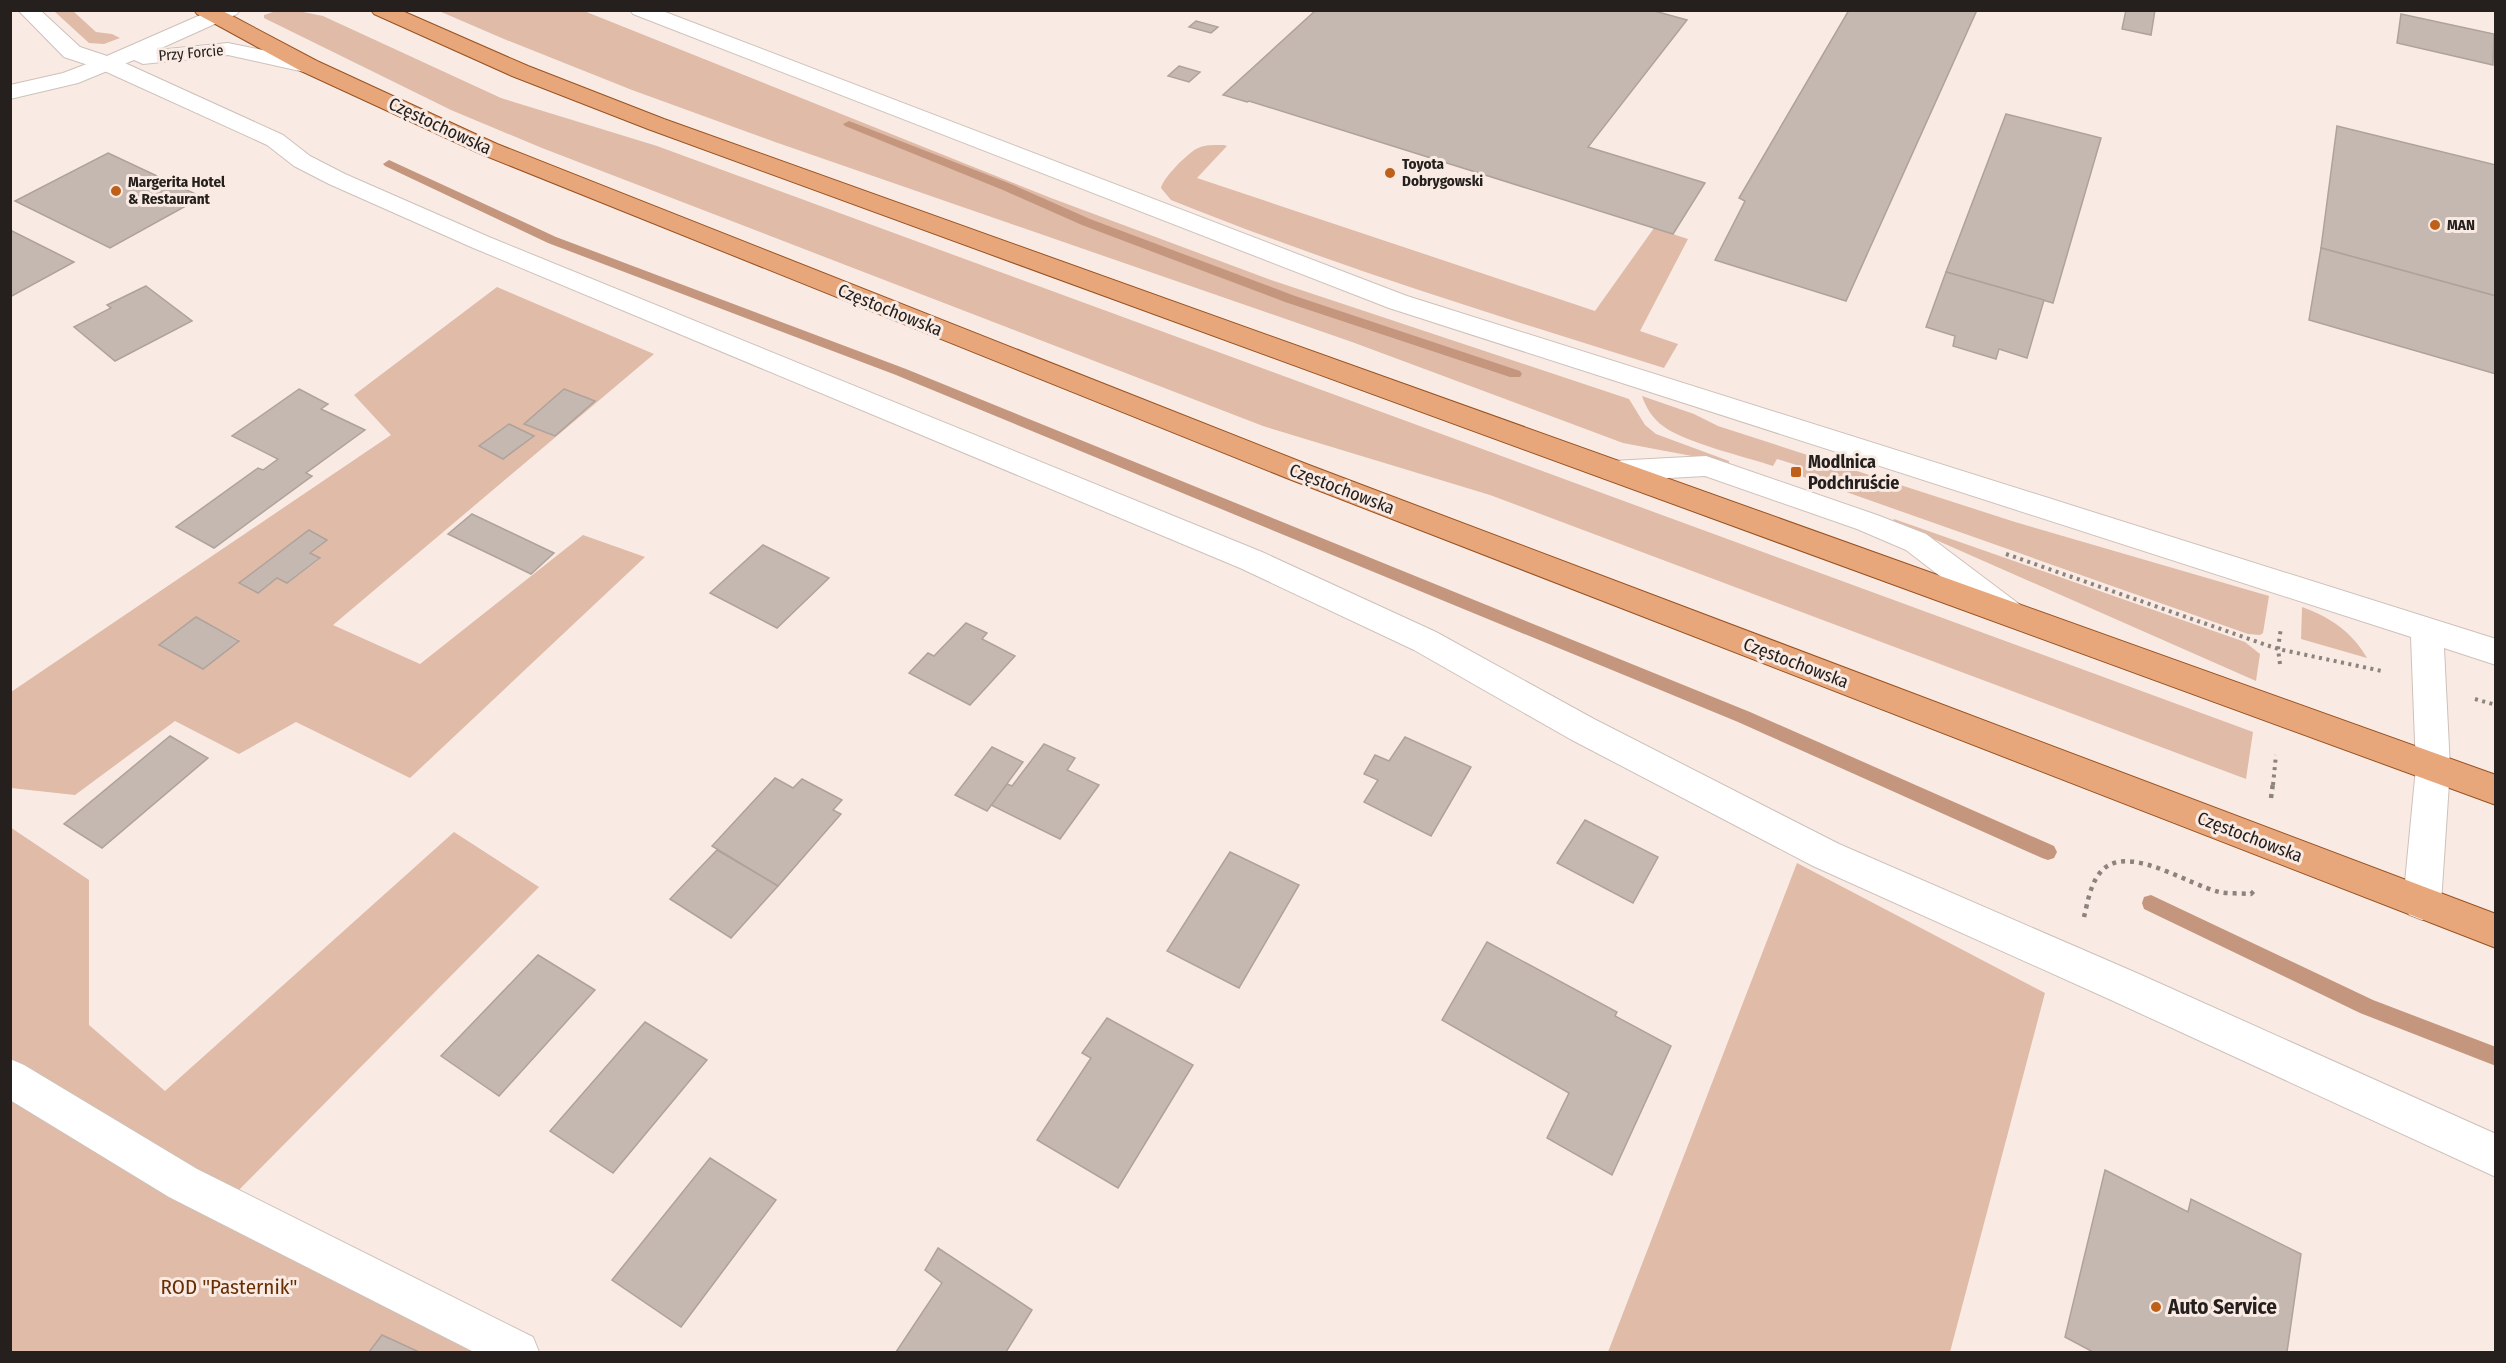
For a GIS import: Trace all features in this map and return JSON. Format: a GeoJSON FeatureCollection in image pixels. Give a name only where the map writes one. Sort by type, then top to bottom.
{"type":"FeatureCollection","features":[{"type":"Feature","properties":{"kind":"main road"},"geometry":{"type":"LineString","coordinates":[[381,11],[520,71],[656,124],[2496,790]]}},
{"type":"Feature","properties":{"kind":"main road","name":"Częstochowska"},"geometry":{"type":"LineString","coordinates":[[216,12],[309,66],[489,149],[1299,472],[2496,931]]}},
{"type":"Feature","properties":{"kind":"street"},"geometry":{"type":"LineString","coordinates":[[28,10],[72,52],[108,64],[275,140],[302,161],[337,179],[480,242],[1251,560],[1425,641],[1582,729],[1826,855],[2115,982],[2496,1156]]}},
{"type":"Feature","properties":{"kind":"street"},"geometry":{"type":"LineString","coordinates":[[640,10],[1398,302],[2496,652]]}},
{"type":"Feature","properties":{"kind":"street","name":"Przy Forcie"},"geometry":{"type":"LineString","coordinates":[[10,92],[70,78],[108,64],[216,12]]}},
{"type":"Feature","properties":{"kind":"street","name":"Przy Forcie"},"geometry":{"type":"LineString","coordinates":[[108,64],[153,56],[228,49],[309,66]]}},
{"type":"Feature","properties":{"kind":"street"},"geometry":{"type":"LineString","coordinates":[[2422,903],[2433,768],[2427,629]]}},
{"type":"Feature","properties":{"kind":"lane"},"geometry":{"type":"LineString","coordinates":[[10,1078],[183,1183],[518,1353]]}},
{"type":"Feature","properties":{"kind":"path"},"geometry":{"type":"LineString","coordinates":[[2271,795],[2277,748]]}},
{"type":"Feature","properties":{"kind":"path"},"geometry":{"type":"LineString","coordinates":[[2219,892],[2251,894],[2260,884]]}},
{"type":"Feature","properties":{"kind":"green space"},"geometry":{"type":"Polygon","coordinates":[[[54,11],[73,11],[96,32],[112,34],[120,38],[104,44],[89,43],[54,11]]]}},
{"type":"Feature","properties":{"kind":"green space"},"geometry":{"type":"Polygon","coordinates":[[[276,11],[298,11],[323,16],[501,98],[657,146],[2253,732],[2246,779],[1490,495],[1263,426],[542,148],[451,110],[264,18],[264,15],[276,11]]]}},
{"type":"Feature","properties":{"kind":"green space"},"geometry":{"type":"Polygon","coordinates":[[[439,11],[584,11],[1051,198],[1271,280],[1629,399],[1645,425],[1656,434],[1729,461],[1729,463],[1623,443],[1352,342],[775,142],[632,90],[439,11]]]}},
{"type":"Feature","properties":{"kind":"green space"},"geometry":{"type":"Polygon","coordinates":[[[1227,146],[1197,178],[1595,311],[1654,228],[1688,239],[1640,331],[1678,344],[1664,368],[1354,268],[1171,200],[1161,188],[1176,167],[1199,147],[1227,146]]]}},
{"type":"Feature","properties":{"kind":"green space"},"geometry":{"type":"Polygon","coordinates":[[[497,287],[654,354],[333,625],[420,664],[583,535],[645,557],[410,778],[296,722],[239,754],[175,721],[75,795],[11,788],[11,692],[391,435],[354,395],[497,287]],[[309,530],[240,583],[258,593],[277,578],[288,583],[320,559],[310,553],[327,540],[309,530]],[[196,617],[159,645],[203,669],[239,640],[196,617]]]}},
{"type":"Feature","properties":{"kind":"green space"},"geometry":{"type":"Polygon","coordinates":[[[1642,396],[1694,414],[1718,426],[2015,522],[2269,596],[2263,633],[2248,634],[1801,476],[1803,467],[1777,459],[1773,466],[1685,438],[1656,420],[1642,396]]]}},
{"type":"Feature","properties":{"kind":"green space"},"geometry":{"type":"Polygon","coordinates":[[[1894,519],[2245,642],[2260,654],[2256,681],[1893,521],[1894,519]]]}},
{"type":"Feature","properties":{"kind":"green space"},"geometry":{"type":"Polygon","coordinates":[[[2302,607],[2339,626],[2354,640],[2367,658],[2301,639],[2302,607]]]}},
{"type":"Feature","properties":{"kind":"green space","name":"ROD \"Pasternik\""},"geometry":{"type":"Polygon","coordinates":[[[10,827],[89,880],[89,1025],[165,1091],[454,832],[539,887],[219,1210],[501,1352],[11,1352],[10,827]]]}},
{"type":"Feature","properties":{"kind":"green space"},"geometry":{"type":"Polygon","coordinates":[[[1797,863],[2045,993],[1950,1352],[1608,1352],[1797,863]]]}},
{"type":"Feature","properties":{"kind":"building"},"geometry":{"type":"Polygon","coordinates":[[[1316,10],[1651,10],[1687,20],[1588,147],[1705,183],[1673,234],[1249,101],[1223,95],[1316,10]]]}},
{"type":"Feature","properties":{"kind":"building"},"geometry":{"type":"Polygon","coordinates":[[[1849,10],[1977,10],[1846,301],[1715,260],[1745,201],[1739,198],[1849,10]]]}},
{"type":"Feature","properties":{"kind":"building"},"geometry":{"type":"Polygon","coordinates":[[[2126,10],[2155,10],[2151,35],[2122,29],[2126,10]]]}},
{"type":"Feature","properties":{"kind":"building"},"geometry":{"type":"Polygon","coordinates":[[[2401,14],[2494,34],[2493,65],[2397,43],[2401,14]]]}},
{"type":"Feature","properties":{"kind":"building"},"geometry":{"type":"Polygon","coordinates":[[[1196,21],[1218,27],[1211,33],[1189,27],[1196,21]]]}},
{"type":"Feature","properties":{"kind":"building"},"geometry":{"type":"Polygon","coordinates":[[[1179,66],[1200,72],[1189,82],[1168,76],[1179,66]]]}},
{"type":"Feature","properties":{"kind":"building"},"geometry":{"type":"Polygon","coordinates":[[[2006,114],[2101,138],[2053,303],[1946,272],[2006,114]]]}},
{"type":"Feature","properties":{"kind":"building"},"geometry":{"type":"Polygon","coordinates":[[[2337,126],[2496,165],[2496,296],[2321,248],[2337,126]]]}},
{"type":"Feature","properties":{"kind":"building"},"geometry":{"type":"Polygon","coordinates":[[[108,153],[202,197],[110,248],[15,201],[108,153]]]}},
{"type":"Feature","properties":{"kind":"building"},"geometry":{"type":"Polygon","coordinates":[[[10,230],[74,262],[10,297],[10,230]]]}},
{"type":"Feature","properties":{"kind":"building"},"geometry":{"type":"Polygon","coordinates":[[[2321,248],[2496,296],[2496,374],[2309,320],[2321,248]]]}},
{"type":"Feature","properties":{"kind":"building"},"geometry":{"type":"Polygon","coordinates":[[[1946,272],[2044,300],[2027,358],[1999,349],[1996,359],[1953,346],[1955,336],[1926,327],[1946,272]]]}},
{"type":"Feature","properties":{"kind":"building"},"geometry":{"type":"Polygon","coordinates":[[[146,286],[192,321],[115,361],[74,327],[111,308],[107,305],[146,286]]]}},
{"type":"Feature","properties":{"kind":"building"},"geometry":{"type":"Polygon","coordinates":[[[299,389],[328,404],[321,409],[365,430],[306,473],[312,476],[214,548],[176,527],[258,468],[263,470],[278,459],[232,436],[299,389]]]}},
{"type":"Feature","properties":{"kind":"building"},"geometry":{"type":"Polygon","coordinates":[[[564,389],[595,401],[555,436],[524,424],[564,389]]]}},
{"type":"Feature","properties":{"kind":"building"},"geometry":{"type":"Polygon","coordinates":[[[509,424],[534,436],[503,459],[479,446],[509,424]]]}},
{"type":"Feature","properties":{"kind":"building"},"geometry":{"type":"Polygon","coordinates":[[[472,514],[554,553],[531,574],[448,534],[472,514]]]}},
{"type":"Feature","properties":{"kind":"building"},"geometry":{"type":"Polygon","coordinates":[[[309,530],[327,540],[310,553],[320,558],[287,583],[277,578],[258,593],[239,583],[309,530]]]}},
{"type":"Feature","properties":{"kind":"building"},"geometry":{"type":"Polygon","coordinates":[[[763,545],[829,578],[777,628],[710,593],[763,545]]]}},
{"type":"Feature","properties":{"kind":"building"},"geometry":{"type":"Polygon","coordinates":[[[196,617],[239,641],[203,669],[159,645],[196,617]]]}},
{"type":"Feature","properties":{"kind":"building"},"geometry":{"type":"Polygon","coordinates":[[[966,623],[987,633],[982,639],[1015,656],[970,705],[909,673],[928,653],[934,656],[966,623]]]}},
{"type":"Feature","properties":{"kind":"building"},"geometry":{"type":"Polygon","coordinates":[[[170,736],[208,758],[102,848],[64,824],[170,736]]]}},
{"type":"Feature","properties":{"kind":"building"},"geometry":{"type":"Polygon","coordinates":[[[1405,737],[1471,767],[1431,836],[1364,802],[1378,780],[1364,774],[1375,755],[1389,761],[1405,737]]]}},
{"type":"Feature","properties":{"kind":"building"},"geometry":{"type":"Polygon","coordinates":[[[1044,744],[1075,758],[1067,770],[1099,785],[1060,839],[991,805],[1007,784],[1012,786],[1044,744]]]}},
{"type":"Feature","properties":{"kind":"building"},"geometry":{"type":"Polygon","coordinates":[[[992,747],[1023,762],[987,811],[955,795],[992,747]]]}},
{"type":"Feature","properties":{"kind":"building"},"geometry":{"type":"Polygon","coordinates":[[[775,778],[793,788],[802,779],[842,800],[833,810],[841,814],[778,886],[712,846],[775,778]]]}},
{"type":"Feature","properties":{"kind":"building"},"geometry":{"type":"Polygon","coordinates":[[[1585,820],[1658,857],[1633,903],[1557,863],[1585,820]]]}},
{"type":"Feature","properties":{"kind":"building"},"geometry":{"type":"Polygon","coordinates":[[[717,850],[778,886],[731,938],[670,899],[717,850]]]}},
{"type":"Feature","properties":{"kind":"building"},"geometry":{"type":"Polygon","coordinates":[[[1230,852],[1299,885],[1239,988],[1167,951],[1230,852]]]}},
{"type":"Feature","properties":{"kind":"building"},"geometry":{"type":"Polygon","coordinates":[[[1487,942],[1617,1012],[1615,1016],[1671,1046],[1612,1175],[1547,1138],[1569,1093],[1442,1020],[1487,942]]]}},
{"type":"Feature","properties":{"kind":"building"},"geometry":{"type":"Polygon","coordinates":[[[538,955],[595,990],[499,1096],[441,1056],[538,955]]]}},
{"type":"Feature","properties":{"kind":"building"},"geometry":{"type":"Polygon","coordinates":[[[1107,1018],[1193,1065],[1118,1188],[1037,1140],[1091,1058],[1082,1053],[1107,1018]]]}},
{"type":"Feature","properties":{"kind":"building"},"geometry":{"type":"Polygon","coordinates":[[[645,1022],[707,1060],[613,1173],[550,1131],[645,1022]]]}},
{"type":"Feature","properties":{"kind":"building"},"geometry":{"type":"Polygon","coordinates":[[[710,1158],[776,1200],[681,1327],[612,1280],[710,1158]]]}},
{"type":"Feature","properties":{"kind":"building"},"geometry":{"type":"Polygon","coordinates":[[[2105,1170],[2188,1212],[2191,1199],[2301,1254],[2287,1352],[2093,1352],[2065,1337],[2105,1170]]]}},
{"type":"Feature","properties":{"kind":"building"},"geometry":{"type":"Polygon","coordinates":[[[938,1248],[1032,1310],[1006,1352],[896,1352],[942,1283],[925,1270],[938,1248]]]}},
{"type":"Feature","properties":{"kind":"building"},"geometry":{"type":"Polygon","coordinates":[[[382,1335],[419,1352],[369,1352],[382,1335]]]}},
{"type":"Feature","properties":{"kind":"waterway"},"geometry":{"type":"LineString","coordinates":[[849,124],[1007,187],[1086,222],[1290,299],[1515,374]]}},
{"type":"Feature","properties":{"kind":"waterway"},"geometry":{"type":"LineString","coordinates":[[389,164],[552,240],[901,372],[1744,717],[2048,852]]}},
{"type":"Feature","properties":{"kind":"waterway"},"geometry":{"type":"LineString","coordinates":[[2151,903],[2367,1007],[2496,1057]]}},
{"type":"Feature","properties":{"kind":"place","name":"Toyota Dobrygowski"},"geometry":{"type":"Point","coordinates":[1390,173]}},
{"type":"Feature","properties":{"kind":"place","name":"Margerita Hotel & Restaurant"},"geometry":{"type":"Point","coordinates":[116,191]}},
{"type":"Feature","properties":{"kind":"place","name":"MAN"},"geometry":{"type":"Point","coordinates":[2435,225]}},
{"type":"Feature","properties":{"kind":"place","name":"Modlnica Podchruście"},"geometry":{"type":"Point","coordinates":[1796,472]}},
{"type":"Feature","properties":{"kind":"place","name":"Auto Service"},"geometry":{"type":"Point","coordinates":[2156,1307]}}]}
